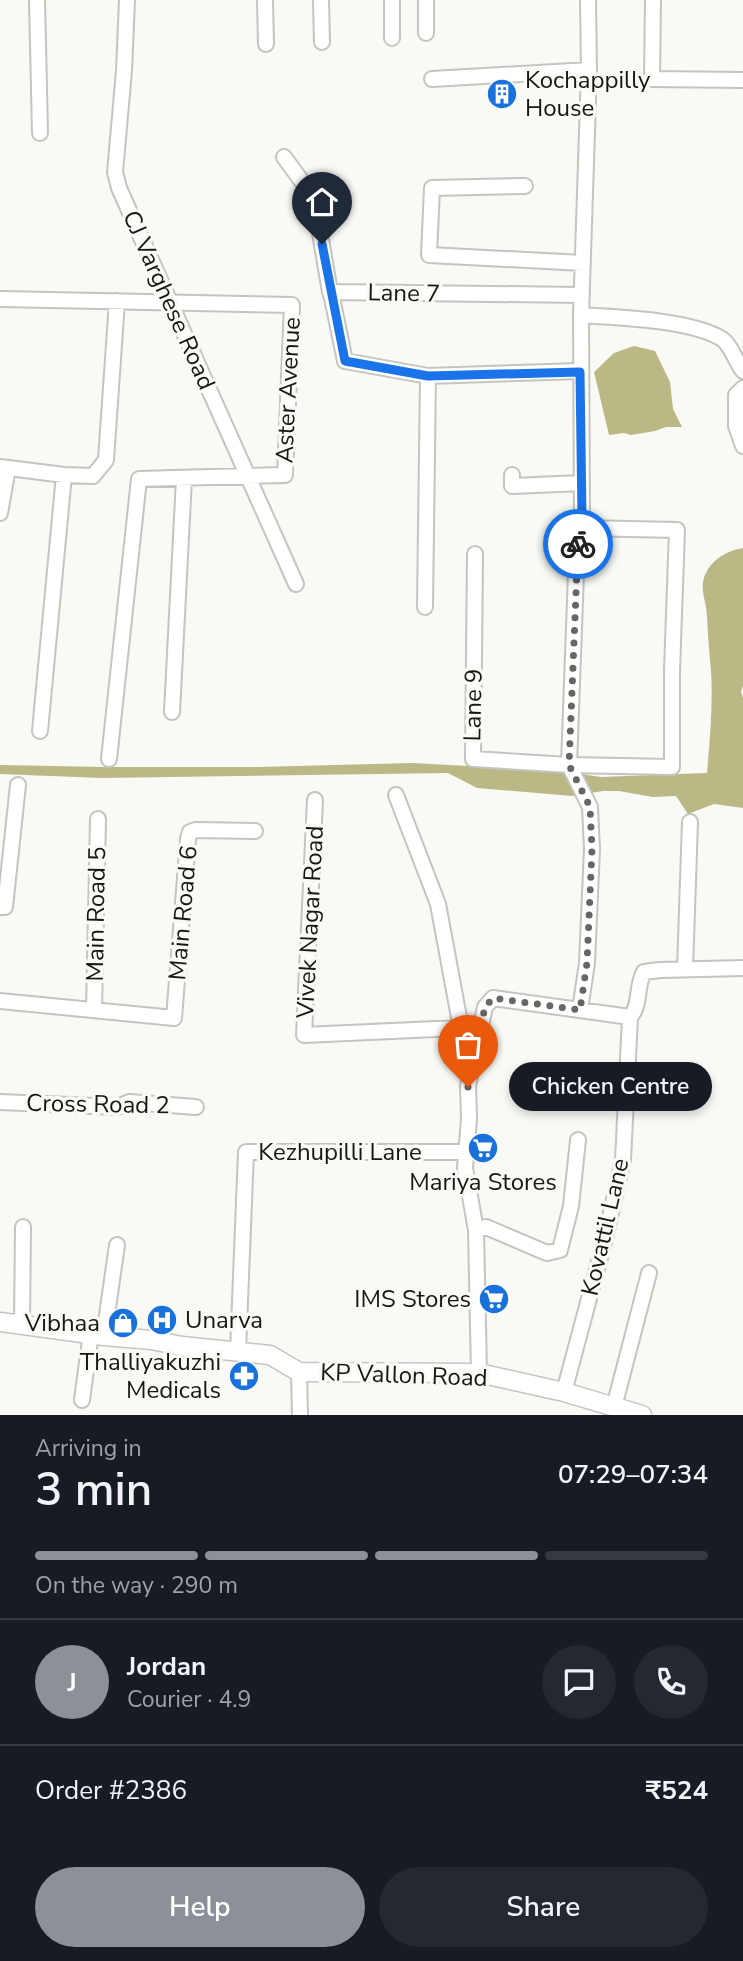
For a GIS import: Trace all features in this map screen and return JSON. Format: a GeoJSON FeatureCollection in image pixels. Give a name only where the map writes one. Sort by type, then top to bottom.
{"type":"FeatureCollection","features":[{"type":"Feature","properties":{"kind":"street"},"geometry":{"type":"LineString","coordinates":[[37,0],[40,133]]}},
{"type":"Feature","properties":{"kind":"street","name":"CJ Varghese Road"},"geometry":{"type":"LineString","coordinates":[[127,0],[115,172],[118,188],[296,584]]}},
{"type":"Feature","properties":{"kind":"street"},"geometry":{"type":"LineString","coordinates":[[265,0],[266,44]]}},
{"type":"Feature","properties":{"kind":"street"},"geometry":{"type":"LineString","coordinates":[[321,0],[323,42]]}},
{"type":"Feature","properties":{"kind":"street"},"geometry":{"type":"LineString","coordinates":[[392,0],[392,38]]}},
{"type":"Feature","properties":{"kind":"street"},"geometry":{"type":"LineString","coordinates":[[426,0],[426,33]]}},
{"type":"Feature","properties":{"kind":"street"},"geometry":{"type":"LineString","coordinates":[[580,1010],[587,963],[592,849],[590,807],[569,765],[577,545],[581,528],[580,372],[589,70],[588,0]]}},
{"type":"Feature","properties":{"kind":"street"},"geometry":{"type":"LineString","coordinates":[[653,0],[652,79],[743,80]]}},
{"type":"Feature","properties":{"kind":"street"},"geometry":{"type":"LineString","coordinates":[[432,79],[589,70]]}},
{"type":"Feature","properties":{"kind":"street"},"geometry":{"type":"LineString","coordinates":[[284,157],[314,198],[345,361],[428,376]]}},
{"type":"Feature","properties":{"kind":"street"},"geometry":{"type":"LineString","coordinates":[[524,186],[432,188],[429,255],[583,263]]}},
{"type":"Feature","properties":{"kind":"street","name":"Lane 7"},"geometry":{"type":"LineString","coordinates":[[330,292],[582,295]]}},
{"type":"Feature","properties":{"kind":"street"},"geometry":{"type":"LineString","coordinates":[[0,299],[170,302]]}},
{"type":"Feature","properties":{"kind":"street"},"geometry":{"type":"LineString","coordinates":[[0,513],[4,468],[93,476],[106,460],[117,301]]}},
{"type":"Feature","properties":{"kind":"street","name":"Aster Avenue"},"geometry":{"type":"LineString","coordinates":[[170,302],[292,305],[285,475],[246,476]]}},
{"type":"Feature","properties":{"kind":"street"},"geometry":{"type":"LineString","coordinates":[[581,315],[638,318],[699,330],[724,340],[743,371]]}},
{"type":"Feature","properties":{"kind":"street"},"geometry":{"type":"LineString","coordinates":[[406,376],[580,372]]}},
{"type":"Feature","properties":{"kind":"street"},"geometry":{"type":"LineString","coordinates":[[425,607],[428,376]]}},
{"type":"Feature","properties":{"kind":"street"},"geometry":{"type":"LineString","coordinates":[[743,388],[736,395],[736,426],[743,446]]}},
{"type":"Feature","properties":{"kind":"street"},"geometry":{"type":"LineString","coordinates":[[40,731],[64,475]]}},
{"type":"Feature","properties":{"kind":"street"},"geometry":{"type":"LineString","coordinates":[[512,475],[512,486],[582,483]]}},
{"type":"Feature","properties":{"kind":"street"},"geometry":{"type":"LineString","coordinates":[[109,759],[139,479],[246,476]]}},
{"type":"Feature","properties":{"kind":"street"},"geometry":{"type":"LineString","coordinates":[[172,712],[184,479]]}},
{"type":"Feature","properties":{"kind":"street"},"geometry":{"type":"LineString","coordinates":[[569,765],[672,767],[671,670],[677,530],[581,528]]}},
{"type":"Feature","properties":{"kind":"street","name":"Lane 9"},"geometry":{"type":"LineString","coordinates":[[475,554],[473,759],[569,765]]}},
{"type":"Feature","properties":{"kind":"street"},"geometry":{"type":"LineString","coordinates":[[0,907],[5,907],[18,785]]}},
{"type":"Feature","properties":{"kind":"street"},"geometry":{"type":"LineString","coordinates":[[396,795],[438,904],[460,1028]]}},
{"type":"Feature","properties":{"kind":"street","name":"Vivek Nagar Road"},"geometry":{"type":"LineString","coordinates":[[316,800],[304,1035],[480,1027]]}},
{"type":"Feature","properties":{"kind":"street","name":"Main Road 5"},"geometry":{"type":"LineString","coordinates":[[94,1010],[97,819]]}},
{"type":"Feature","properties":{"kind":"street"},"geometry":{"type":"LineString","coordinates":[[690,822],[685,969],[743,968]]}},
{"type":"Feature","properties":{"kind":"street","name":"Main Road 6"},"geometry":{"type":"LineString","coordinates":[[94,1010],[174,1018],[190,832],[256,831]]}},
{"type":"Feature","properties":{"kind":"street","name":"Kovattil Lane"},"geometry":{"type":"LineString","coordinates":[[564,1392],[623,1160],[629,1017],[634,1013],[639,981],[644,972],[685,969]]}},
{"type":"Feature","properties":{"kind":"street"},"geometry":{"type":"LineString","coordinates":[[479,1373],[476,1230],[466,1152],[468,1087],[485,1007],[493,998],[629,1017]]}},
{"type":"Feature","properties":{"kind":"street"},"geometry":{"type":"LineString","coordinates":[[0,1000],[94,1010]]}},
{"type":"Feature","properties":{"kind":"street","name":"Cross Road 2"},"geometry":{"type":"LineString","coordinates":[[0,1102],[118,1107],[129,1102],[196,1107]]}},
{"type":"Feature","properties":{"kind":"street"},"geometry":{"type":"LineString","coordinates":[[476,1230],[486,1227],[547,1253],[560,1250],[571,1206],[578,1140]]}},
{"type":"Feature","properties":{"kind":"street","name":"Kezhupilli Lane"},"geometry":{"type":"LineString","coordinates":[[238,1351],[246,1152],[466,1152]]}},
{"type":"Feature","properties":{"kind":"street"},"geometry":{"type":"LineString","coordinates":[[22,1324],[23,1227]]}},
{"type":"Feature","properties":{"kind":"street"},"geometry":{"type":"LineString","coordinates":[[82,1400],[117,1245]]}},
{"type":"Feature","properties":{"kind":"street"},"geometry":{"type":"LineString","coordinates":[[614,1407],[649,1273]]}},
{"type":"Feature","properties":{"kind":"street","name":"KP Vallon Road"},"geometry":{"type":"LineString","coordinates":[[0,1322],[270,1355],[299,1372],[479,1373],[564,1392],[642,1415]]}},
{"type":"Feature","properties":{"kind":"street"},"geometry":{"type":"LineString","coordinates":[[299,1372],[300,1415]]}},
{"type":"Feature","properties":{"kind":"shaded area"},"geometry":{"type":"Polygon","coordinates":[[[634,346],[655,351],[670,382],[673,409],[682,427],[666,427],[631,435],[609,435],[594,372],[614,353],[634,346]]]}},
{"type":"Feature","properties":{"kind":"shaded area"},"geometry":{"type":"Polygon","coordinates":[[[743,548],[743,808],[714,804],[688,814],[676,796],[653,797],[603,791],[572,796],[477,788],[448,773],[102,778],[0,774],[0,765],[259,767],[412,763],[560,771],[601,777],[707,773],[712,683],[703,580],[716,560],[731,551],[743,548]]]}},
{"type":"Feature","properties":{"kind":"way so far"},"geometry":{"type":"LineString","coordinates":[[468,1087],[485,1007],[493,998],[580,1010],[587,963],[592,849],[590,807],[569,765],[578,544]]}},
{"type":"Feature","properties":{"kind":"place","name":"Kochappilly House"},"geometry":{"type":"Point","coordinates":[502,94]}},
{"type":"Feature","properties":{"kind":"place","name":"Chicken Centre"},"geometry":{"type":"Point","coordinates":[468,1087]}},
{"type":"Feature","properties":{"kind":"place","name":"Mariya Stores"},"geometry":{"type":"Point","coordinates":[483,1148]}},
{"type":"Feature","properties":{"kind":"place","name":"IMS Stores"},"geometry":{"type":"Point","coordinates":[494,1299]}},
{"type":"Feature","properties":{"kind":"place","name":"Unarva"},"geometry":{"type":"Point","coordinates":[162,1320]}},
{"type":"Feature","properties":{"kind":"place","name":"Vibhaa"},"geometry":{"type":"Point","coordinates":[123,1323]}},
{"type":"Feature","properties":{"kind":"place","name":"Thalliyakuzhi Medicals"},"geometry":{"type":"Point","coordinates":[244,1376]}},
{"type":"Feature","properties":{"kind":"route"},"geometry":{"type":"LineString","coordinates":[[322,244],[345,361],[428,376],[580,372],[582,518],[578,544]]}}]}
